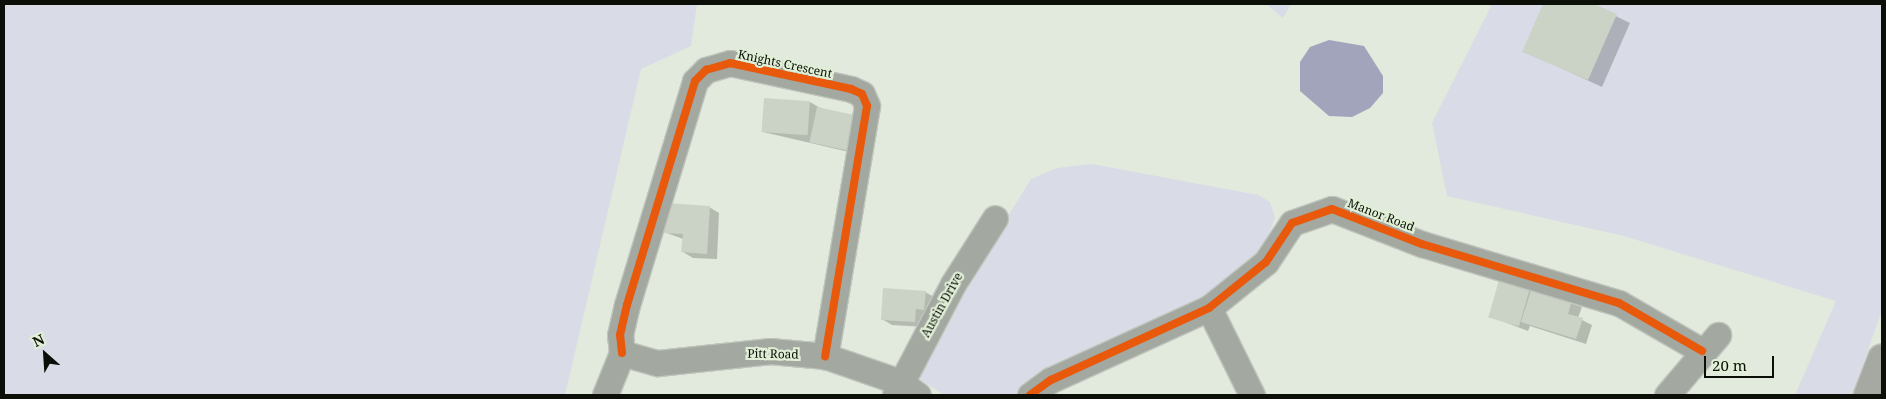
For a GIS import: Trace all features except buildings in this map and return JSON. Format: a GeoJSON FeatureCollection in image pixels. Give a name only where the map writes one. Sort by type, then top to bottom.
{"type":"FeatureCollection","features":[{"type":"Feature","properties":{"kind":"main road"},"geometry":{"type":"LineString","coordinates":[[1868,395],[1882,359]]}},
{"type":"Feature","properties":{"kind":"street","name":"Knights Crescent"},"geometry":{"type":"LineString","coordinates":[[622,353],[620,335],[627,305],[695,81],[706,70],[730,63],[851,89],[862,94],[866,106],[825,356]]}},
{"type":"Feature","properties":{"kind":"street","name":"Manor Road"},"geometry":{"type":"LineString","coordinates":[[1030,395],[1051,380],[1209,308],[1266,262],[1292,223],[1332,209],[1422,244],[1619,303],[1710,343],[1667,395]]}},
{"type":"Feature","properties":{"kind":"street","name":"Austin Drive"},"geometry":{"type":"LineString","coordinates":[[905,391],[953,284],[995,218]]}},
{"type":"Feature","properties":{"kind":"street"},"geometry":{"type":"LineString","coordinates":[[1209,308],[1252,395]]}},
{"type":"Feature","properties":{"kind":"street","name":"Pitt Road"},"geometry":{"type":"LineString","coordinates":[[622,353],[658,362],[770,351],[825,356],[905,391]]}},
{"type":"Feature","properties":{"kind":"street"},"geometry":{"type":"LineString","coordinates":[[605,395],[622,353]]}},
{"type":"Feature","properties":{"kind":"shaded area"},"geometry":{"type":"Polygon","coordinates":[[[4,4],[697,4],[691,46],[641,69],[565,395],[4,395],[4,4]]]}},
{"type":"Feature","properties":{"kind":"shaded area"},"geometry":{"type":"Polygon","coordinates":[[[1266,4],[1291,4],[1283,18],[1266,4]]]}},
{"type":"Feature","properties":{"kind":"shaded area"},"geometry":{"type":"Polygon","coordinates":[[[1492,4],[1882,4],[1882,310],[1852,395],[1795,395],[1836,301],[1624,236],[1447,196],[1432,123],[1492,4]]]}},
{"type":"Feature","properties":{"kind":"shaded area"},"geometry":{"type":"Polygon","coordinates":[[[1092,164],[1258,195],[1270,202],[1275,217],[1262,254],[1197,301],[1035,378],[1017,395],[944,395],[917,377],[971,276],[1031,179],[1057,168],[1092,164]]]}},
{"type":"Feature","properties":{"kind":"water"},"geometry":{"type":"Polygon","coordinates":[[[1329,40],[1364,46],[1383,76],[1383,93],[1370,108],[1352,117],[1329,116],[1300,91],[1300,62],[1310,47],[1329,40]]]}},
{"type":"Feature","properties":{"kind":"cycle path"},"geometry":{"type":"LineString","coordinates":[[622,353],[620,335],[627,305],[695,81],[706,70],[730,63],[851,89],[862,94],[867,106],[825,356]]}},
{"type":"Feature","properties":{"kind":"cycle path"},"geometry":{"type":"LineString","coordinates":[[1030,395],[1051,380],[1209,308],[1266,262],[1292,223],[1332,209],[1422,244],[1619,303],[1702,351]]}}]}
